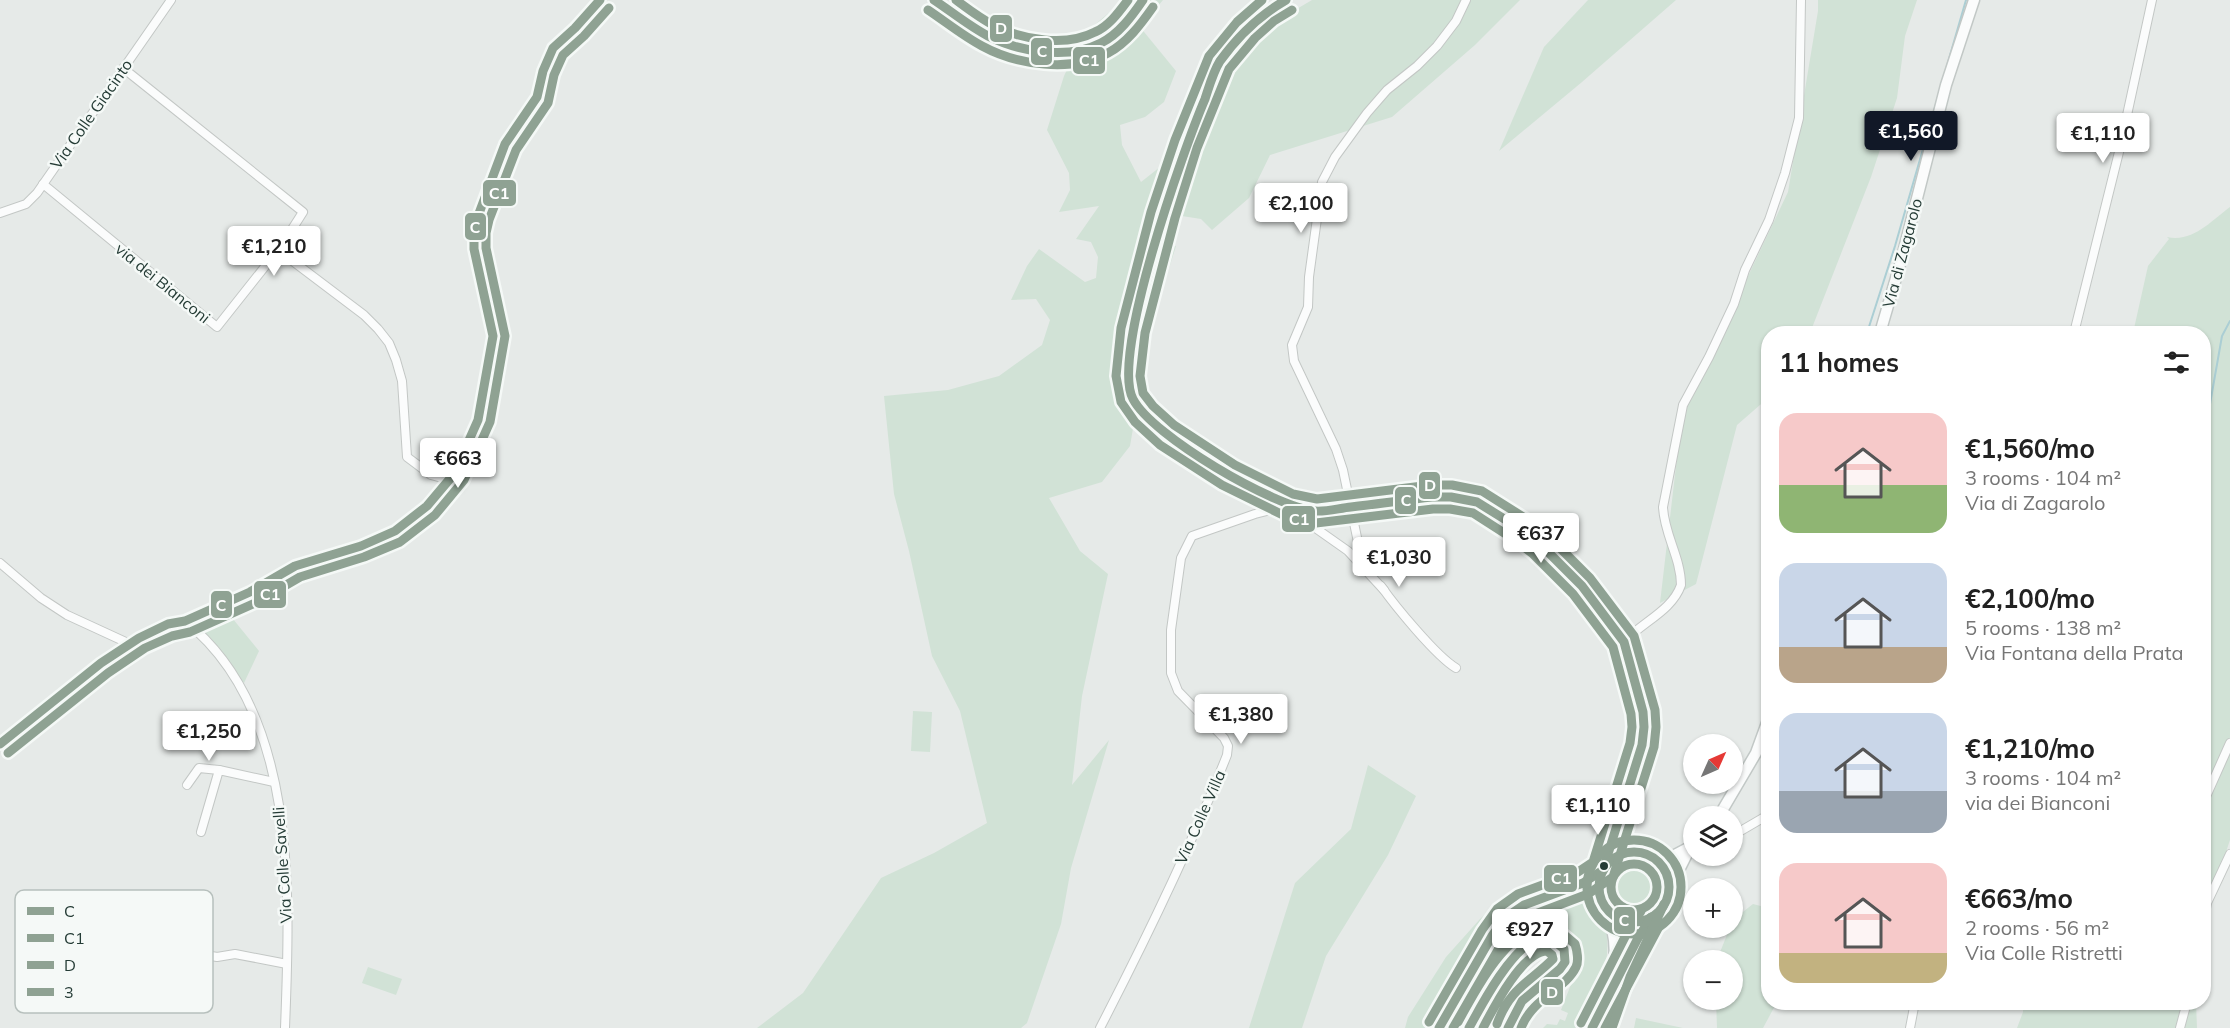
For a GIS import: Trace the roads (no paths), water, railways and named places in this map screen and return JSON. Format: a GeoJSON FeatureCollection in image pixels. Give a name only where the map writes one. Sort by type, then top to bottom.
{"type":"FeatureCollection","features":[{"type":"Feature","properties":{"kind":"main road","name":"Via di Zagarolo"},"geometry":{"type":"LineString","coordinates":[[1882,326],[1946,85],[1974,0]]}},
{"type":"Feature","properties":{"kind":"main road"},"geometry":{"type":"LineString","coordinates":[[1725,806],[1756,753],[1761,739]]}},
{"type":"Feature","properties":{"kind":"main road"},"geometry":{"type":"LineString","coordinates":[[1651,917],[1641,921],[1621,919],[1612,914],[1601,900],[1599,885],[1603,870],[1610,860],[1627,852],[1640,852],[1667,858],[1683,850]]}},
{"type":"Feature","properties":{"kind":"main road"},"geometry":{"type":"LineString","coordinates":[[1651,856],[1663,867],[1667,875],[1669,891]]}},
{"type":"Feature","properties":{"kind":"main road"},"geometry":{"type":"LineString","coordinates":[[1592,1028],[1637,940],[1651,917],[1664,904],[1683,864]]}},
{"type":"Feature","properties":{"kind":"main road"},"geometry":{"type":"LineString","coordinates":[[1592,1028],[1610,981],[1614,963],[1613,936],[1605,906]]}},
{"type":"Feature","properties":{"kind":"street","name":"Via Colle Giacinto"},"geometry":{"type":"LineString","coordinates":[[0,213],[26,204],[43,184],[171,0]]}},
{"type":"Feature","properties":{"kind":"street"},"geometry":{"type":"LineString","coordinates":[[0,744],[101,663],[130,644],[168,624],[185,621],[250,592],[295,566],[361,546],[395,531],[427,506],[454,474],[477,420],[493,336],[474,249],[474,232],[478,216],[505,144],[537,97],[543,71],[553,48],[600,0]]}},
{"type":"Feature","properties":{"kind":"street"},"geometry":{"type":"LineString","coordinates":[[934,0],[987,35],[1004,43],[1027,49],[1056,51],[1100,44],[1118,31],[1143,0]]}},
{"type":"Feature","properties":{"kind":"street"},"geometry":{"type":"LineString","coordinates":[[1286,0],[1266,11],[1232,45],[1219,63],[1186,144],[1163,215],[1133,331],[1128,376],[1132,398],[1138,407],[1167,435],[1229,475],[1289,505],[1316,511],[1442,497],[1468,499],[1481,504],[1522,530],[1541,545],[1582,586],[1624,642],[1639,694],[1644,727],[1642,745],[1603,870],[1587,881],[1524,905],[1502,923],[1439,1028]]}},
{"type":"Feature","properties":{"kind":"street"},"geometry":{"type":"LineString","coordinates":[[1384,590],[1365,563],[1359,547],[1343,470],[1291,351],[1293,339],[1308,307],[1309,277],[1322,182],[1335,157],[1367,113],[1387,90],[1417,66],[1437,46],[1456,21],[1466,0]]}},
{"type":"Feature","properties":{"kind":"street"},"geometry":{"type":"LineString","coordinates":[[1624,642],[1636,629],[1669,604],[1681,585],[1663,507],[1683,405],[1734,304],[1745,270],[1769,220],[1785,173],[1798,118],[1801,0]]}},
{"type":"Feature","properties":{"kind":"street"},"geometry":{"type":"LineString","coordinates":[[2076,326],[2119,152],[2152,0]]}},
{"type":"Feature","properties":{"kind":"street","name":"via dei Bianconi"},"geometry":{"type":"LineString","coordinates":[[43,184],[217,327],[222,324],[278,250],[303,212],[123,68]]}},
{"type":"Feature","properties":{"kind":"street"},"geometry":{"type":"LineString","coordinates":[[278,250],[364,315],[384,336],[396,360],[402,381],[406,457],[431,475],[449,480]]}},
{"type":"Feature","properties":{"kind":"street"},"geometry":{"type":"LineString","coordinates":[[1289,505],[1304,520],[1348,551],[1448,663],[1456,668]]}},
{"type":"Feature","properties":{"kind":"street","name":"Via Colle Villa"},"geometry":{"type":"LineString","coordinates":[[1100,1028],[1163,905],[1177,869],[1204,815],[1227,755],[1228,746],[1224,738],[1178,691],[1171,673],[1171,630],[1181,558],[1191,536],[1289,505]]}},
{"type":"Feature","properties":{"kind":"street"},"geometry":{"type":"LineString","coordinates":[[0,563],[60,611],[130,644]]}},
{"type":"Feature","properties":{"kind":"street","name":"Via Colle Savelli"},"geometry":{"type":"LineString","coordinates":[[185,621],[197,630],[229,666],[245,693],[268,757],[279,801],[285,857],[287,964],[285,1028]]}},
{"type":"Feature","properties":{"kind":"street"},"geometry":{"type":"LineString","coordinates":[[2211,785],[2230,743]]}},
{"type":"Feature","properties":{"kind":"street"},"geometry":{"type":"LineString","coordinates":[[188,785],[199,768],[274,782]]}},
{"type":"Feature","properties":{"kind":"street"},"geometry":{"type":"LineString","coordinates":[[201,832],[219,770]]}},
{"type":"Feature","properties":{"kind":"street"},"geometry":{"type":"LineString","coordinates":[[1621,810],[1626,836],[1635,847],[1651,856]]}},
{"type":"Feature","properties":{"kind":"street"},"geometry":{"type":"LineString","coordinates":[[1743,830],[1761,819]]}},
{"type":"Feature","properties":{"kind":"street"},"geometry":{"type":"LineString","coordinates":[[2211,894],[2230,854]]}},
{"type":"Feature","properties":{"kind":"street"},"geometry":{"type":"LineString","coordinates":[[1559,893],[1587,891],[1605,906]]}},
{"type":"Feature","properties":{"kind":"street"},"geometry":{"type":"LineString","coordinates":[[1612,1028],[1630,977],[1664,904]]}},
{"type":"Feature","properties":{"kind":"street"},"geometry":{"type":"LineString","coordinates":[[1469,1028],[1489,991],[1521,950],[1541,938],[1553,939],[1561,944],[1565,951],[1564,964],[1518,1005],[1512,1013],[1508,1028]]}},
{"type":"Feature","properties":{"kind":"street"},"geometry":{"type":"LineString","coordinates":[[213,956],[235,954],[287,964]]}},
{"type":"Feature","properties":{"kind":"street"},"geometry":{"type":"LineString","coordinates":[[1910,1028],[1913,1010]]}},
{"type":"Feature","properties":{"kind":"street"},"geometry":{"type":"LineString","coordinates":[[2181,1028],[2185,1010]]}},
{"type":"Feature","properties":{"kind":"waterway"},"geometry":{"type":"LineString","coordinates":[[1869,326],[1895,246],[1966,0]]}},
{"type":"Feature","properties":{"kind":"waterway"},"geometry":{"type":"LineString","coordinates":[[2211,398],[2222,336],[2230,321]]}}]}
